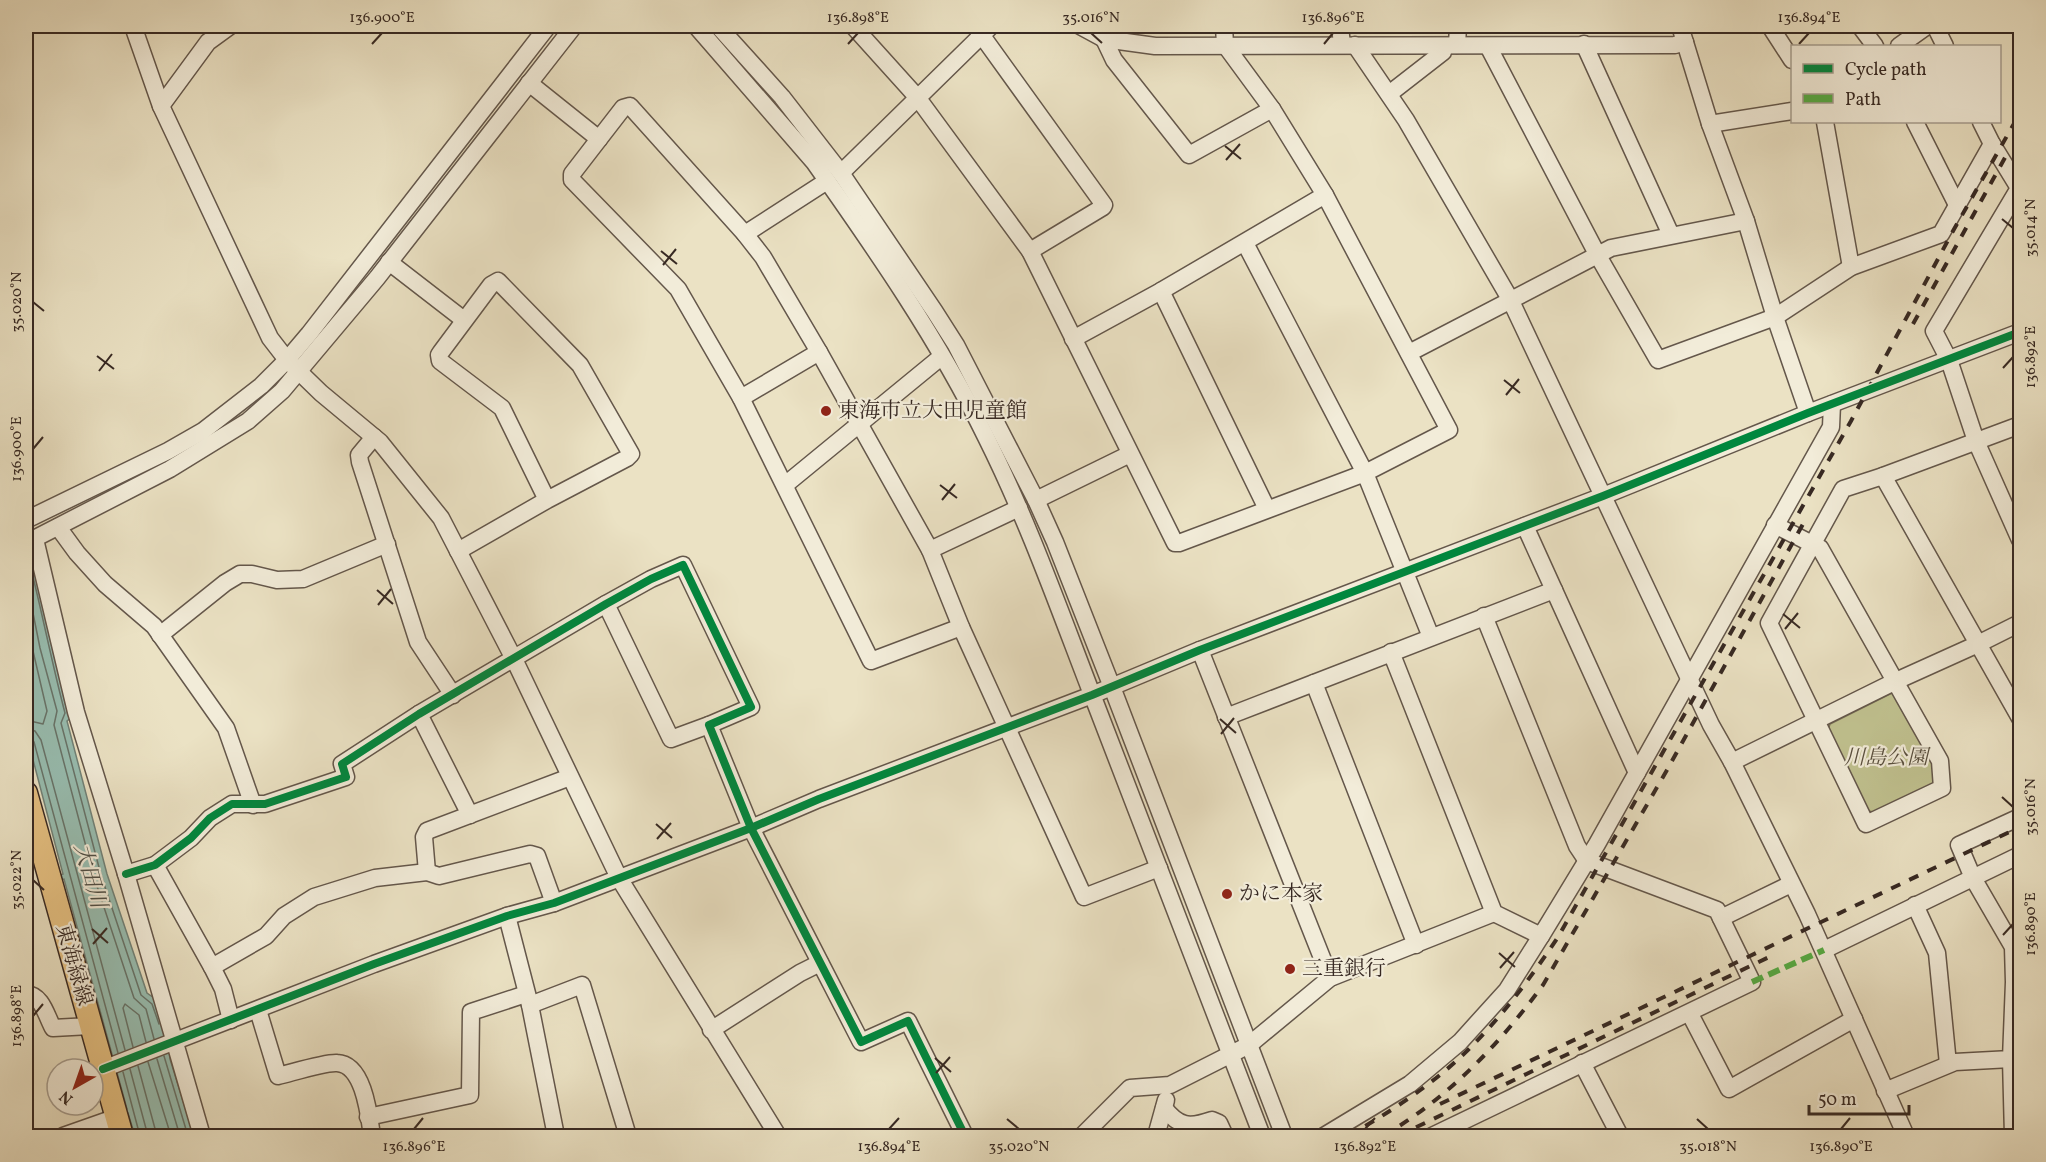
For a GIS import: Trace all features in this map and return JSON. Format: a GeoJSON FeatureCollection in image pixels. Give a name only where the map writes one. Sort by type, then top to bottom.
{"type":"FeatureCollection","features":[{"type":"Feature","properties":{"kind":"main road","name":"東海緑線"},"geometry":{"type":"LineString","coordinates":[[26,793],[90,1026],[106,1068],[119,1127]]}},
{"type":"Feature","properties":{"kind":"street"},"geometry":{"type":"LineString","coordinates":[[133,26],[161,106],[270,338],[293,366],[321,393],[374,437],[441,518],[514,659],[619,878],[778,1137]]}},
{"type":"Feature","properties":{"kind":"street"},"geometry":{"type":"LineString","coordinates":[[161,106],[208,42],[230,26]]}},
{"type":"Feature","properties":{"kind":"street"},"geometry":{"type":"LineString","coordinates":[[202,1137],[126,874],[76,712],[30,541],[170,469],[248,421],[282,391],[293,366],[548,26]]}},
{"type":"Feature","properties":{"kind":"street"},"geometry":{"type":"LineString","coordinates":[[27,514],[168,451],[203,431],[261,386],[293,366],[389,262],[574,26]]}},
{"type":"Feature","properties":{"kind":"street"},"geometry":{"type":"LineString","coordinates":[[696,26],[806,153],[834,177],[951,337],[1036,500],[1055,542],[1284,1137]]}},
{"type":"Feature","properties":{"kind":"street"},"geometry":{"type":"LineString","coordinates":[[718,26],[782,97],[894,276],[986,435],[1057,601],[1262,1137]]}},
{"type":"Feature","properties":{"kind":"street"},"geometry":{"type":"LineString","coordinates":[[853,26],[917,97],[1030,251],[1175,543],[1365,472],[1449,430],[1325,195],[1272,110],[1225,45],[1224,26]]}},
{"type":"Feature","properties":{"kind":"street"},"geometry":{"type":"LineString","coordinates":[[1080,26],[1155,46],[1348,45],[1450,49],[1584,44],[1675,45],[1685,42]]}},
{"type":"Feature","properties":{"kind":"street"},"geometry":{"type":"LineString","coordinates":[[1340,26],[1348,45],[1389,94],[1412,129],[1510,299],[1711,725],[1732,762],[1824,950],[1906,1137]]}},
{"type":"Feature","properties":{"kind":"street"},"geometry":{"type":"LineString","coordinates":[[1389,94],[1450,49],[1458,26]]}},
{"type":"Feature","properties":{"kind":"street"},"geometry":{"type":"LineString","coordinates":[[1680,26],[1710,124],[1746,221],[1775,317],[1808,413]]}},
{"type":"Feature","properties":{"kind":"street"},"geometry":{"type":"LineString","coordinates":[[1770,26],[1791,58]]}},
{"type":"Feature","properties":{"kind":"street"},"geometry":{"type":"LineString","coordinates":[[1860,26],[1874,45]]}},
{"type":"Feature","properties":{"kind":"street"},"geometry":{"type":"LineString","coordinates":[[1900,45],[1927,26]]}},
{"type":"Feature","properties":{"kind":"street"},"geometry":{"type":"LineString","coordinates":[[1935,26],[1944,45]]}},
{"type":"Feature","properties":{"kind":"street"},"geometry":{"type":"LineString","coordinates":[[745,234],[834,177],[917,97],[982,29],[1104,204],[1030,251]]}},
{"type":"Feature","properties":{"kind":"street"},"geometry":{"type":"LineString","coordinates":[[1105,32],[1114,60],[1189,155],[1272,110]]}},
{"type":"Feature","properties":{"kind":"street"},"geometry":{"type":"LineString","coordinates":[[1584,44],[1671,235]]}},
{"type":"Feature","properties":{"kind":"street"},"geometry":{"type":"LineString","coordinates":[[1488,46],[1597,254],[1658,360],[1775,317],[1851,267],[1941,234],[1992,144]]}},
{"type":"Feature","properties":{"kind":"street"},"geometry":{"type":"LineString","coordinates":[[530,83],[599,140]]}},
{"type":"Feature","properties":{"kind":"street"},"geometry":{"type":"LineString","coordinates":[[961,627],[871,661],[741,398],[678,289],[572,180],[572,174],[623,108],[630,106],[745,234],[763,258],[819,352],[930,550],[961,627],[1084,897],[1159,868]]}},
{"type":"Feature","properties":{"kind":"street"},"geometry":{"type":"LineString","coordinates":[[1710,124],[1791,111]]}},
{"type":"Feature","properties":{"kind":"street"},"geometry":{"type":"LineString","coordinates":[[1825,123],[1851,267]]}},
{"type":"Feature","properties":{"kind":"street"},"geometry":{"type":"LineString","coordinates":[[1916,123],[1958,205]]}},
{"type":"Feature","properties":{"kind":"street"},"geometry":{"type":"LineString","coordinates":[[1982,123],[2019,188],[1934,331],[1949,360],[1976,441],[2020,540]]}},
{"type":"Feature","properties":{"kind":"street"},"geometry":{"type":"LineString","coordinates":[[1073,339],[1161,291],[1325,195]]}},
{"type":"Feature","properties":{"kind":"street"},"geometry":{"type":"LineString","coordinates":[[1409,353],[1611,248],[1746,221]]}},
{"type":"Feature","properties":{"kind":"street"},"geometry":{"type":"LineString","coordinates":[[1245,243],[1365,472],[1431,637]]}},
{"type":"Feature","properties":{"kind":"street"},"geometry":{"type":"LineString","coordinates":[[389,262],[464,320]]}},
{"type":"Feature","properties":{"kind":"street"},"geometry":{"type":"LineString","coordinates":[[458,551],[631,454],[580,365],[498,281],[490,285],[464,320],[439,355],[440,361],[502,408],[547,500]]}},
{"type":"Feature","properties":{"kind":"street"},"geometry":{"type":"LineString","coordinates":[[1161,291],[1268,509]]}},
{"type":"Feature","properties":{"kind":"street"},"geometry":{"type":"LineString","coordinates":[[106,1068],[374,964],[507,916],[554,903],[751,828],[830,795],[1092,695],[1200,650],[1526,526],[1808,413],[2020,332]]}},
{"type":"Feature","properties":{"kind":"street"},"geometry":{"type":"LineString","coordinates":[[741,398],[819,352]]}},
{"type":"Feature","properties":{"kind":"street"},"geometry":{"type":"LineString","coordinates":[[785,485],[942,357]]}},
{"type":"Feature","properties":{"kind":"street"},"geometry":{"type":"LineString","coordinates":[[1324,1137],[1410,1084],[1460,1042],[1507,990],[1587,861],[1831,427],[1832,405]]}},
{"type":"Feature","properties":{"kind":"street"},"geometry":{"type":"LineString","coordinates":[[1775,525],[1813,544],[1821,548],[1940,761],[1942,788],[1866,824],[1769,623],[1813,544],[1843,489],[2020,425]]}},
{"type":"Feature","properties":{"kind":"street"},"geometry":{"type":"LineString","coordinates":[[374,437],[358,455],[418,642],[453,695]]}},
{"type":"Feature","properties":{"kind":"street"},"geometry":{"type":"LineString","coordinates":[[1036,500],[1130,454]]}},
{"type":"Feature","properties":{"kind":"street"},"geometry":{"type":"LineString","coordinates":[[1883,476],[2020,718]]}},
{"type":"Feature","properties":{"kind":"street"},"geometry":{"type":"LineString","coordinates":[[930,550],[1019,508]]}},
{"type":"Feature","properties":{"kind":"street"},"geometry":{"type":"LineString","coordinates":[[1526,526],[1637,773]]}},
{"type":"Feature","properties":{"kind":"street"},"geometry":{"type":"LineString","coordinates":[[58,527],[77,553],[105,584],[154,626],[226,728],[253,805]]}},
{"type":"Feature","properties":{"kind":"street"},"geometry":{"type":"LineString","coordinates":[[160,635],[225,583],[240,574],[252,574],[277,580],[303,579],[387,544]]}},
{"type":"Feature","properties":{"kind":"street"},"geometry":{"type":"LineString","coordinates":[[126,874],[155,865],[191,838],[210,818],[232,804],[265,804],[346,777],[342,764],[419,714],[606,604],[682,565],[751,707],[671,739],[606,604]]}},
{"type":"Feature","properties":{"kind":"street"},"geometry":{"type":"LineString","coordinates":[[1226,717],[1484,615],[1554,590]]}},
{"type":"Feature","properties":{"kind":"street"},"geometry":{"type":"LineString","coordinates":[[1432,1137],[1752,982],[1717,910],[1587,861],[1577,846],[1484,615]]}},
{"type":"Feature","properties":{"kind":"street"},"geometry":{"type":"LineString","coordinates":[[1732,762],[2020,623]]}},
{"type":"Feature","properties":{"kind":"street"},"geometry":{"type":"LineString","coordinates":[[1200,650],[1330,978]]}},
{"type":"Feature","properties":{"kind":"street"},"geometry":{"type":"LineString","coordinates":[[1391,652],[1494,913],[1541,936]]}},
{"type":"Feature","properties":{"kind":"street"},"geometry":{"type":"LineString","coordinates":[[1314,682],[1416,945]]}},
{"type":"Feature","properties":{"kind":"street"},"geometry":{"type":"LineString","coordinates":[[419,714],[470,815]]}},
{"type":"Feature","properties":{"kind":"street"},"geometry":{"type":"LineString","coordinates":[[709,725],[751,828],[861,1042],[908,1021],[965,1137]]}},
{"type":"Feature","properties":{"kind":"street"},"geometry":{"type":"LineString","coordinates":[[427,872],[424,837],[426,831],[570,777]]}},
{"type":"Feature","properties":{"kind":"street"},"geometry":{"type":"LineString","coordinates":[[2013,1137],[2011,1059],[2017,946],[1973,878],[1959,845],[2020,818]]}},
{"type":"Feature","properties":{"kind":"street"},"geometry":{"type":"LineString","coordinates":[[212,967],[266,936],[284,916],[314,897],[375,878],[427,872],[439,876],[524,855],[537,856],[554,903]]}},
{"type":"Feature","properties":{"kind":"street"},"geometry":{"type":"LineString","coordinates":[[1824,950],[2020,855]]}},
{"type":"Feature","properties":{"kind":"street"},"geometry":{"type":"LineString","coordinates":[[155,865],[223,989],[231,1020]]}},
{"type":"Feature","properties":{"kind":"street"},"geometry":{"type":"LineString","coordinates":[[1721,918],[1791,884]]}},
{"type":"Feature","properties":{"kind":"street"},"geometry":{"type":"LineString","coordinates":[[1915,905],[1937,953],[1948,1064]]}},
{"type":"Feature","properties":{"kind":"street"},"geometry":{"type":"LineString","coordinates":[[1082,1137],[1130,1088],[1170,1085],[1230,1056],[1249,1045],[1330,978],[1494,913]]}},
{"type":"Feature","properties":{"kind":"street"},"geometry":{"type":"LineString","coordinates":[[507,916],[528,1000],[556,1137]]}},
{"type":"Feature","properties":{"kind":"street"},"geometry":{"type":"LineString","coordinates":[[711,1030],[800,973],[820,963]]}},
{"type":"Feature","properties":{"kind":"street"},"geometry":{"type":"LineString","coordinates":[[368,1118],[470,1095],[471,1012],[528,1000],[582,985],[628,1137]]}},
{"type":"Feature","properties":{"kind":"street"},"geometry":{"type":"LineString","coordinates":[[26,994],[33,994],[39,1000],[53,1028],[90,1026]]}},
{"type":"Feature","properties":{"kind":"street"},"geometry":{"type":"LineString","coordinates":[[258,1010],[278,1076],[336,1063],[349,1066],[360,1081],[372,1137]]}},
{"type":"Feature","properties":{"kind":"street"},"geometry":{"type":"LineString","coordinates":[[1690,1014],[1729,1089],[1854,1019]]}},
{"type":"Feature","properties":{"kind":"street"},"geometry":{"type":"LineString","coordinates":[[1885,1090],[1954,1062],[2011,1059]]}},
{"type":"Feature","properties":{"kind":"street"},"geometry":{"type":"LineString","coordinates":[[1582,1063],[1620,1137]]}},
{"type":"Feature","properties":{"kind":"street"},"geometry":{"type":"LineString","coordinates":[[1156,1137],[1170,1085]]}},
{"type":"Feature","properties":{"kind":"street"},"geometry":{"type":"LineString","coordinates":[[1164,1108],[1185,1131],[1212,1120],[1219,1123],[1225,1137]]}},
{"type":"Feature","properties":{"kind":"street"},"geometry":{"type":"LineString","coordinates":[[63,1137],[119,1127]]}},
{"type":"Feature","properties":{"kind":"green space","name":"川島公園"},"geometry":{"type":"Polygon","coordinates":[[[1892,693],[1896,694],[1934,761],[1933,784],[1874,812],[1868,811],[1828,730],[1830,724],[1892,693]]]}},
{"type":"Feature","properties":{"kind":"water","name":"大田川"},"geometry":{"type":"Polygon","coordinates":[[[26,526],[72,717],[67,721],[107,874],[147,993],[157,1000],[166,1025],[170,1059],[194,1136],[135,1136],[128,1113],[124,1111],[127,1109],[64,879],[59,880],[58,876],[63,874],[26,733],[26,526]]]}},
{"type":"Feature","properties":{"kind":"railway"},"geometry":{"type":"LineString","coordinates":[[1348,1136],[1412,1096],[1457,1061],[1506,1008],[1558,937],[1851,421],[1953,231],[2020,113]]}},
{"type":"Feature","properties":{"kind":"railway"},"geometry":{"type":"LineString","coordinates":[[1913,324],[2007,154]]}},
{"type":"Feature","properties":{"kind":"railway"},"geometry":{"type":"LineString","coordinates":[[1383,1136],[1450,1088],[1490,1050],[1543,985],[1667,770],[1803,524]]}},
{"type":"Feature","properties":{"kind":"railway"},"geometry":{"type":"LineString","coordinates":[[1440,1104],[2020,827]]}},
{"type":"Feature","properties":{"kind":"railway"},"geometry":{"type":"LineString","coordinates":[[1398,1136],[1769,957]]}},
{"type":"Feature","properties":{"kind":"marked path"},"geometry":{"type":"LineString","coordinates":[[1752,982],[1824,950]]}},
{"type":"Feature","properties":{"kind":"cycle path"},"geometry":{"type":"LineString","coordinates":[[105,1068],[374,964],[507,916],[554,903],[751,828],[819,799],[1092,695],[1200,650],[1603,496],[1808,413],[2020,332]]}},
{"type":"Feature","properties":{"kind":"cycle path"},"geometry":{"type":"LineString","coordinates":[[126,874],[155,865],[191,838],[210,818],[232,804],[265,804],[346,777],[342,764],[419,714],[606,604],[651,579],[683,565],[751,707],[709,725],[751,828],[861,1042],[908,1021],[965,1136]]}},
{"type":"Feature","properties":{"kind":"place","name":"東海市立大田児童館"},"geometry":{"type":"Point","coordinates":[826,411]}},
{"type":"Feature","properties":{"kind":"place","name":"かに本家"},"geometry":{"type":"Point","coordinates":[1227,894]}},
{"type":"Feature","properties":{"kind":"place","name":"三重銀行"},"geometry":{"type":"Point","coordinates":[1290,969]}}]}
